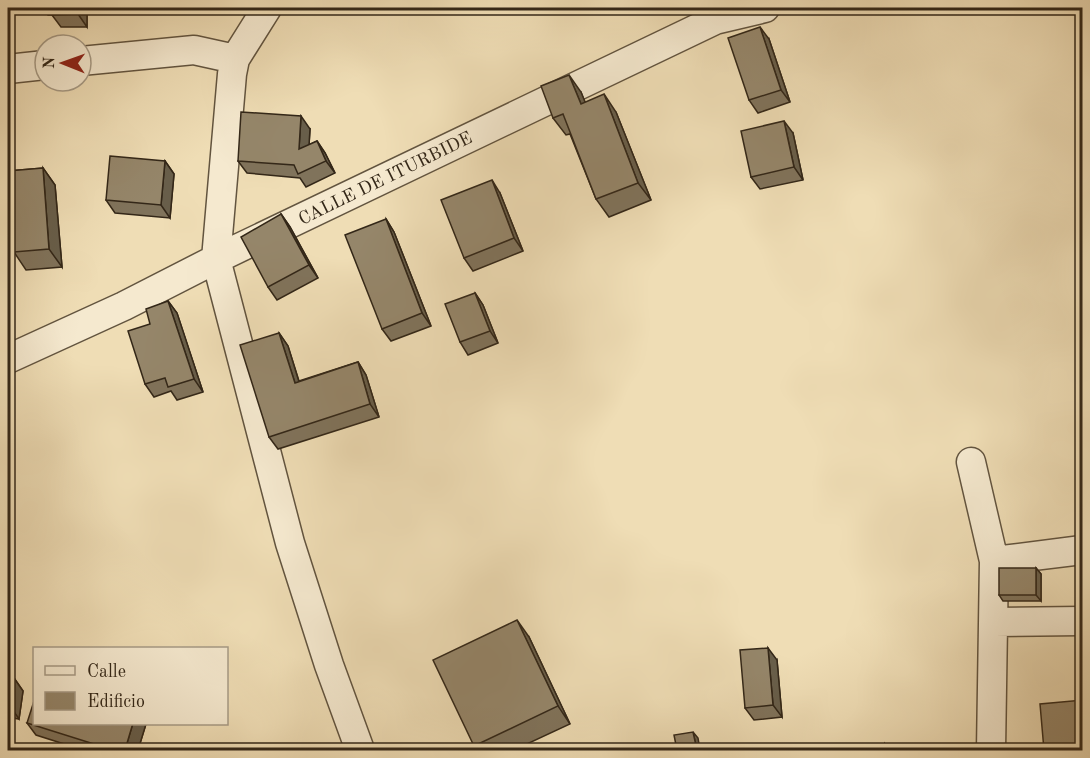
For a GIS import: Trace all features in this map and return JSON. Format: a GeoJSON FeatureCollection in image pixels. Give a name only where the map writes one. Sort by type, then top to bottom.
{"type":"FeatureCollection","features":[{"type":"Feature","properties":{"kind":"street"},"geometry":{"type":"LineString","coordinates":[[267,8],[235,59],[220,190],[216,259],[291,543],[329,665],[360,750]]}},
{"type":"Feature","properties":{"kind":"street","name":"CALLE DE ITURBIDE"},"geometry":{"type":"LineString","coordinates":[[8,359],[124,306],[216,259],[715,20],[765,8]]}},
{"type":"Feature","properties":{"kind":"street"},"geometry":{"type":"LineString","coordinates":[[93,60],[194,50],[235,59]]}},
{"type":"Feature","properties":{"kind":"street"},"geometry":{"type":"LineString","coordinates":[[8,69],[33,66]]}},
{"type":"Feature","properties":{"kind":"street"},"geometry":{"type":"LineString","coordinates":[[970,462],[994,561],[992,750]]}},
{"type":"Feature","properties":{"kind":"street"},"geometry":{"type":"LineString","coordinates":[[994,561],[1083,550]]}},
{"type":"Feature","properties":{"kind":"street"},"geometry":{"type":"LineString","coordinates":[[994,622],[1083,621]]}},
{"type":"Feature","properties":{"kind":"building"},"geometry":{"type":"Polygon","coordinates":[[[51,8],[78,8],[78,14],[52,15],[51,8]]]}},
{"type":"Feature","properties":{"kind":"building"},"geometry":{"type":"Polygon","coordinates":[[[760,27],[781,90],[749,100],[728,38],[760,27]]]}},
{"type":"Feature","properties":{"kind":"building"},"geometry":{"type":"Polygon","coordinates":[[[569,75],[581,104],[604,94],[638,183],[596,199],[563,114],[553,118],[541,86],[569,75]]]}},
{"type":"Feature","properties":{"kind":"building"},"geometry":{"type":"Polygon","coordinates":[[[241,112],[301,116],[299,149],[317,141],[326,161],[298,174],[294,165],[238,161],[241,112]]]}},
{"type":"Feature","properties":{"kind":"building"},"geometry":{"type":"Polygon","coordinates":[[[784,121],[794,167],[751,177],[741,131],[784,121]]]}},
{"type":"Feature","properties":{"kind":"building"},"geometry":{"type":"Polygon","coordinates":[[[110,156],[165,161],[161,205],[106,200],[110,156]]]}},
{"type":"Feature","properties":{"kind":"building"},"geometry":{"type":"Polygon","coordinates":[[[43,168],[49,249],[14,252],[12,233],[8,233],[8,171],[43,168]]]}},
{"type":"Feature","properties":{"kind":"building"},"geometry":{"type":"Polygon","coordinates":[[[492,180],[514,238],[464,258],[441,200],[492,180]]]}},
{"type":"Feature","properties":{"kind":"building"},"geometry":{"type":"Polygon","coordinates":[[[281,214],[309,265],[268,287],[241,237],[281,214]]]}},
{"type":"Feature","properties":{"kind":"building"},"geometry":{"type":"Polygon","coordinates":[[[386,219],[422,313],[382,329],[345,235],[386,219]]]}},
{"type":"Feature","properties":{"kind":"building"},"geometry":{"type":"Polygon","coordinates":[[[475,293],[490,331],[460,342],[445,304],[475,293]]]}},
{"type":"Feature","properties":{"kind":"building"},"geometry":{"type":"Polygon","coordinates":[[[168,301],[194,379],[168,387],[165,378],[145,384],[128,331],[150,324],[146,309],[168,301]]]}},
{"type":"Feature","properties":{"kind":"building"},"geometry":{"type":"Polygon","coordinates":[[[279,333],[295,383],[358,362],[370,404],[269,437],[240,345],[279,333]]]}},
{"type":"Feature","properties":{"kind":"building"},"geometry":{"type":"Polygon","coordinates":[[[1083,393],[1083,419],[1081,419],[1076,394],[1083,393]]]}},
{"type":"Feature","properties":{"kind":"building"},"geometry":{"type":"Polygon","coordinates":[[[999,568],[1036,568],[1036,595],[999,595],[999,568]]]}},
{"type":"Feature","properties":{"kind":"building"},"geometry":{"type":"Polygon","coordinates":[[[517,620],[558,706],[474,746],[433,660],[517,620]]]}},
{"type":"Feature","properties":{"kind":"building"},"geometry":{"type":"Polygon","coordinates":[[[768,648],[773,705],[745,708],[740,650],[768,648]]]}},
{"type":"Feature","properties":{"kind":"building"},"geometry":{"type":"Polygon","coordinates":[[[8,677],[14,678],[10,706],[8,706],[8,677]]]}},
{"type":"Feature","properties":{"kind":"building"},"geometry":{"type":"Polygon","coordinates":[[[1083,700],[1083,750],[1044,750],[1040,704],[1083,700]]]}},
{"type":"Feature","properties":{"kind":"building"},"geometry":{"type":"Polygon","coordinates":[[[33,704],[33,725],[27,723],[33,704]]]}},
{"type":"Feature","properties":{"kind":"building"},"geometry":{"type":"Polygon","coordinates":[[[33,725],[132,725],[125,750],[113,750],[33,725]]]}},
{"type":"Feature","properties":{"kind":"building"},"geometry":{"type":"Polygon","coordinates":[[[693,732],[697,750],[677,750],[674,735],[693,732]]]}},
{"type":"Feature","properties":{"kind":"building"},"geometry":{"type":"Polygon","coordinates":[[[885,744],[885,750],[861,750],[861,745],[885,744]]]}}]}
